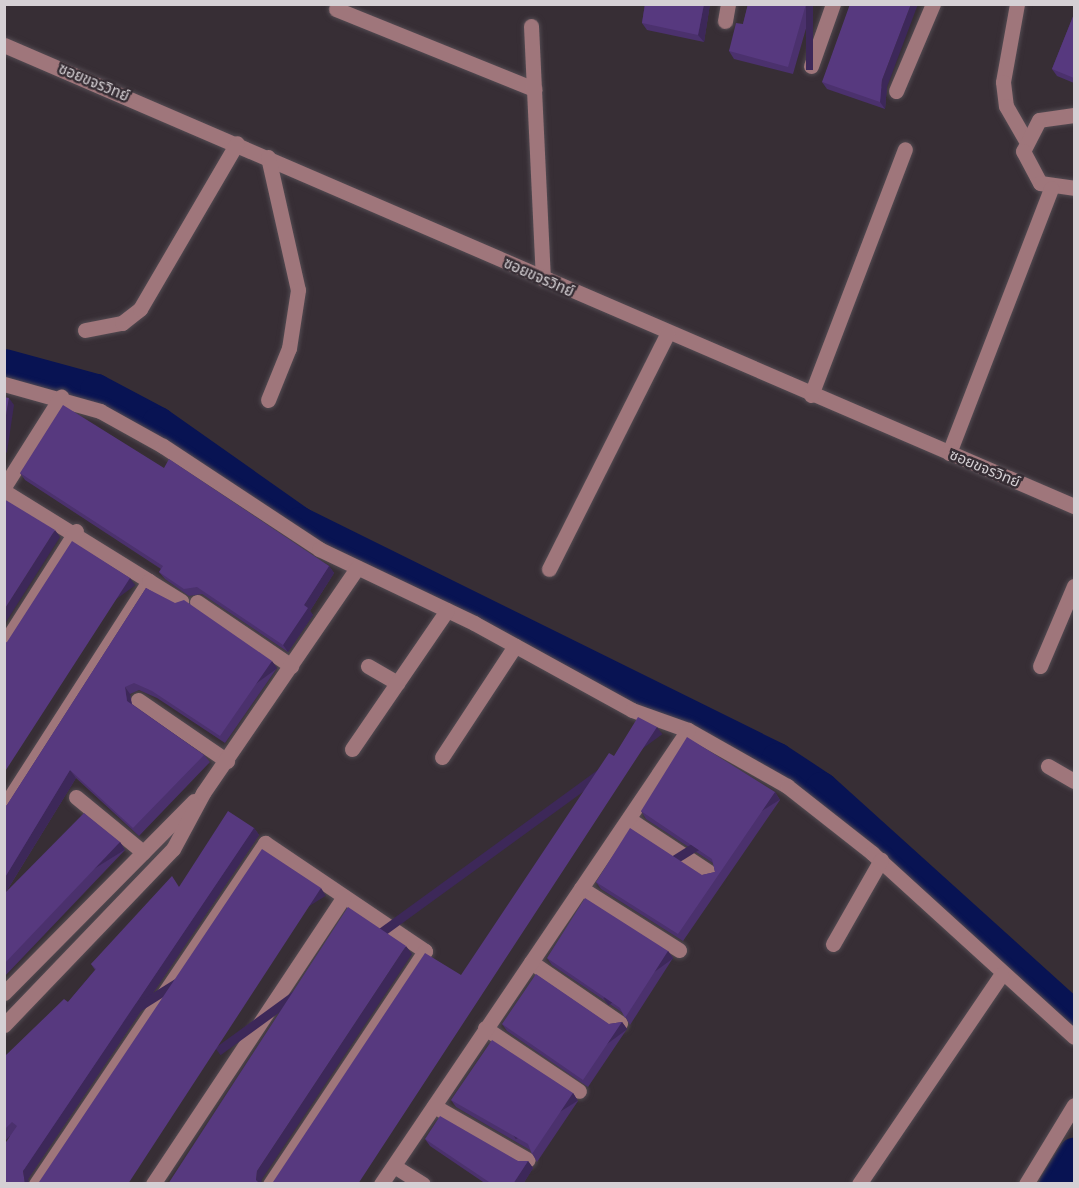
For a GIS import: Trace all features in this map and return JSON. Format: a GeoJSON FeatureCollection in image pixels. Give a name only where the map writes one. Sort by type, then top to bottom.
{"type":"FeatureCollection","features":[{"type":"Feature","properties":{"kind":"street"},"geometry":{"type":"LineString","coordinates":[[724,21],[728,4]]}},
{"type":"Feature","properties":{"kind":"street"},"geometry":{"type":"LineString","coordinates":[[812,66],[832,4]]}},
{"type":"Feature","properties":{"kind":"street"},"geometry":{"type":"LineString","coordinates":[[896,91],[933,4]]}},
{"type":"Feature","properties":{"kind":"street"},"geometry":{"type":"LineString","coordinates":[[1017,4],[1003,82],[1006,106],[1025,140],[1028,169],[1051,188],[1074,188]]}},
{"type":"Feature","properties":{"kind":"street"},"geometry":{"type":"LineString","coordinates":[[336,9],[534,89]]}},
{"type":"Feature","properties":{"kind":"street"},"geometry":{"type":"LineString","coordinates":[[531,26],[543,279]]}},
{"type":"Feature","properties":{"kind":"street","name":"ซอยขจรวิทย์"},"geometry":{"type":"LineString","coordinates":[[4,45],[237,143],[667,334],[1074,506]]}},
{"type":"Feature","properties":{"kind":"street"},"geometry":{"type":"LineString","coordinates":[[1025,140],[1039,120],[1074,115]]}},
{"type":"Feature","properties":{"kind":"street"},"geometry":{"type":"LineString","coordinates":[[85,330],[122,323],[140,309],[237,143]]}},
{"type":"Feature","properties":{"kind":"street"},"geometry":{"type":"LineString","coordinates":[[811,395],[905,149]]}},
{"type":"Feature","properties":{"kind":"street"},"geometry":{"type":"LineString","coordinates":[[268,157],[298,290],[289,348],[268,400]]}},
{"type":"Feature","properties":{"kind":"street"},"geometry":{"type":"LineString","coordinates":[[949,453],[1051,188]]}},
{"type":"Feature","properties":{"kind":"street"},"geometry":{"type":"LineString","coordinates":[[549,569],[667,334]]}},
{"type":"Feature","properties":{"kind":"street"},"geometry":{"type":"LineString","coordinates":[[4,384],[61,397],[100,411],[163,446],[270,521],[357,568],[447,610],[632,710],[688,730],[787,786],[881,860],[1001,975],[1074,1037]]}},
{"type":"Feature","properties":{"kind":"street"},"geometry":{"type":"LineString","coordinates":[[4,487],[61,397]]}},
{"type":"Feature","properties":{"kind":"street"},"geometry":{"type":"LineString","coordinates":[[4,491],[76,531],[181,601]]}},
{"type":"Feature","properties":{"kind":"street"},"geometry":{"type":"LineString","coordinates":[[4,644],[76,531]]}},
{"type":"Feature","properties":{"kind":"street"},"geometry":{"type":"LineString","coordinates":[[4,1025],[172,849],[203,793],[357,568]]}},
{"type":"Feature","properties":{"kind":"street"},"geometry":{"type":"LineString","coordinates":[[4,807],[149,581]]}},
{"type":"Feature","properties":{"kind":"street"},"geometry":{"type":"LineString","coordinates":[[1040,666],[1074,586]]}},
{"type":"Feature","properties":{"kind":"street"},"geometry":{"type":"LineString","coordinates":[[197,602],[291,666]]}},
{"type":"Feature","properties":{"kind":"street"},"geometry":{"type":"LineString","coordinates":[[352,749],[447,610]]}},
{"type":"Feature","properties":{"kind":"street"},"geometry":{"type":"LineString","coordinates":[[442,757],[515,646]]}},
{"type":"Feature","properties":{"kind":"street"},"geometry":{"type":"LineString","coordinates":[[368,666],[397,683]]}},
{"type":"Feature","properties":{"kind":"street"},"geometry":{"type":"LineString","coordinates":[[138,700],[227,761]]}},
{"type":"Feature","properties":{"kind":"street"},"geometry":{"type":"LineString","coordinates":[[381,1184],[688,730]]}},
{"type":"Feature","properties":{"kind":"street"},"geometry":{"type":"LineString","coordinates":[[1048,766],[1074,781]]}},
{"type":"Feature","properties":{"kind":"street"},"geometry":{"type":"LineString","coordinates":[[4,993],[203,793]]}},
{"type":"Feature","properties":{"kind":"street"},"geometry":{"type":"LineString","coordinates":[[76,797],[143,852]]}},
{"type":"Feature","properties":{"kind":"street"},"geometry":{"type":"LineString","coordinates":[[629,819],[712,874]]}},
{"type":"Feature","properties":{"kind":"street"},"geometry":{"type":"LineString","coordinates":[[36,1184],[265,843],[425,951],[270,1184]]}},
{"type":"Feature","properties":{"kind":"street"},"geometry":{"type":"LineString","coordinates":[[833,944],[881,860]]}},
{"type":"Feature","properties":{"kind":"street"},"geometry":{"type":"LineString","coordinates":[[581,888],[679,950]]}},
{"type":"Feature","properties":{"kind":"street"},"geometry":{"type":"LineString","coordinates":[[153,1184],[344,897]]}},
{"type":"Feature","properties":{"kind":"street"},"geometry":{"type":"LineString","coordinates":[[531,962],[620,1023]]}},
{"type":"Feature","properties":{"kind":"street"},"geometry":{"type":"LineString","coordinates":[[859,1184],[1001,975]]}},
{"type":"Feature","properties":{"kind":"street"},"geometry":{"type":"LineString","coordinates":[[485,1028],[579,1091]]}},
{"type":"Feature","properties":{"kind":"street"},"geometry":{"type":"LineString","coordinates":[[1026,1184],[1074,1105]]}},
{"type":"Feature","properties":{"kind":"street"},"geometry":{"type":"LineString","coordinates":[[434,1106],[528,1160]]}},
{"type":"Feature","properties":{"kind":"street"},"geometry":{"type":"LineString","coordinates":[[394,1166],[423,1184]]}},
{"type":"Feature","properties":{"kind":"building"},"geometry":{"type":"Polygon","coordinates":[[[645,4],[704,4],[698,35],[642,23],[645,4]]]}},
{"type":"Feature","properties":{"kind":"building"},"geometry":{"type":"Polygon","coordinates":[[[748,4],[806,4],[788,67],[729,51],[736,23],[743,24],[748,4]]]}},
{"type":"Feature","properties":{"kind":"building"},"geometry":{"type":"Polygon","coordinates":[[[850,4],[911,4],[882,80],[880,102],[822,82],[850,4]]]}},
{"type":"Feature","properties":{"kind":"building"},"geometry":{"type":"Polygon","coordinates":[[[1074,14],[1074,78],[1052,69],[1074,14]]]}},
{"type":"Feature","properties":{"kind":"building"},"geometry":{"type":"Polygon","coordinates":[[[4,397],[9,398],[4,427],[4,397]]]}},
{"type":"Feature","properties":{"kind":"building"},"geometry":{"type":"Polygon","coordinates":[[[63,405],[164,468],[169,459],[329,566],[304,605],[308,608],[283,645],[197,587],[184,589],[159,572],[163,566],[20,473],[63,405]]]}},
{"type":"Feature","properties":{"kind":"building"},"geometry":{"type":"Polygon","coordinates":[[[4,499],[55,530],[4,610],[4,499]]]}},
{"type":"Feature","properties":{"kind":"building"},"geometry":{"type":"Polygon","coordinates":[[[72,541],[130,578],[4,773],[4,643],[7,642],[72,541]]]}},
{"type":"Feature","properties":{"kind":"building"},"geometry":{"type":"Polygon","coordinates":[[[146,588],[175,603],[184,600],[272,661],[220,736],[152,691],[134,683],[125,687],[127,701],[204,755],[133,828],[70,770],[4,879],[4,806],[7,805],[146,588]]]}},
{"type":"Feature","properties":{"kind":"building"},"geometry":{"type":"Polygon","coordinates":[[[638,717],[657,727],[358,1184],[270,1184],[425,953],[461,975],[609,753],[614,756],[638,717]]]}},
{"type":"Feature","properties":{"kind":"building"},"geometry":{"type":"Polygon","coordinates":[[[687,737],[775,792],[678,934],[596,882],[630,828],[702,875],[715,872],[712,859],[641,811],[687,737]]]}},
{"type":"Feature","properties":{"kind":"building"},"geometry":{"type":"Polygon","coordinates":[[[228,811],[254,828],[23,1171],[25,1184],[4,1184],[4,1145],[17,1126],[12,1122],[4,1130],[4,1057],[64,999],[68,1002],[96,969],[91,964],[172,876],[179,887],[228,811]]]}},
{"type":"Feature","properties":{"kind":"building"},"geometry":{"type":"Polygon","coordinates":[[[84,813],[120,842],[4,964],[4,894],[84,813]]]}},
{"type":"Feature","properties":{"kind":"building"},"geometry":{"type":"Polygon","coordinates":[[[262,849],[321,888],[128,1184],[30,1184],[39,1182],[262,849]]]}},
{"type":"Feature","properties":{"kind":"building"},"geometry":{"type":"Polygon","coordinates":[[[585,898],[668,951],[625,1018],[620,1008],[547,958],[585,898]]]}},
{"type":"Feature","properties":{"kind":"building"},"geometry":{"type":"Polygon","coordinates":[[[348,907],[406,946],[257,1171],[256,1180],[260,1184],[168,1184],[348,907]]]}},
{"type":"Feature","properties":{"kind":"building"},"geometry":{"type":"Polygon","coordinates":[[[536,974],[609,1024],[622,1022],[583,1080],[502,1024],[536,974]]]}},
{"type":"Feature","properties":{"kind":"building"},"geometry":{"type":"Polygon","coordinates":[[[492,1040],[573,1093],[532,1154],[528,1144],[451,1100],[492,1040]]]}},
{"type":"Feature","properties":{"kind":"building"},"geometry":{"type":"Polygon","coordinates":[[[440,1116],[518,1161],[528,1161],[513,1184],[492,1184],[425,1139],[440,1116]]]}},
{"type":"Feature","properties":{"kind":"waterway"},"geometry":{"type":"LineString","coordinates":[[4,365],[96,390],[158,423],[300,523],[777,759],[821,788],[1074,1017]]}},
{"type":"Feature","properties":{"kind":"waterway"},"geometry":{"type":"LineString","coordinates":[[1055,1184],[1074,1153]]}}]}
